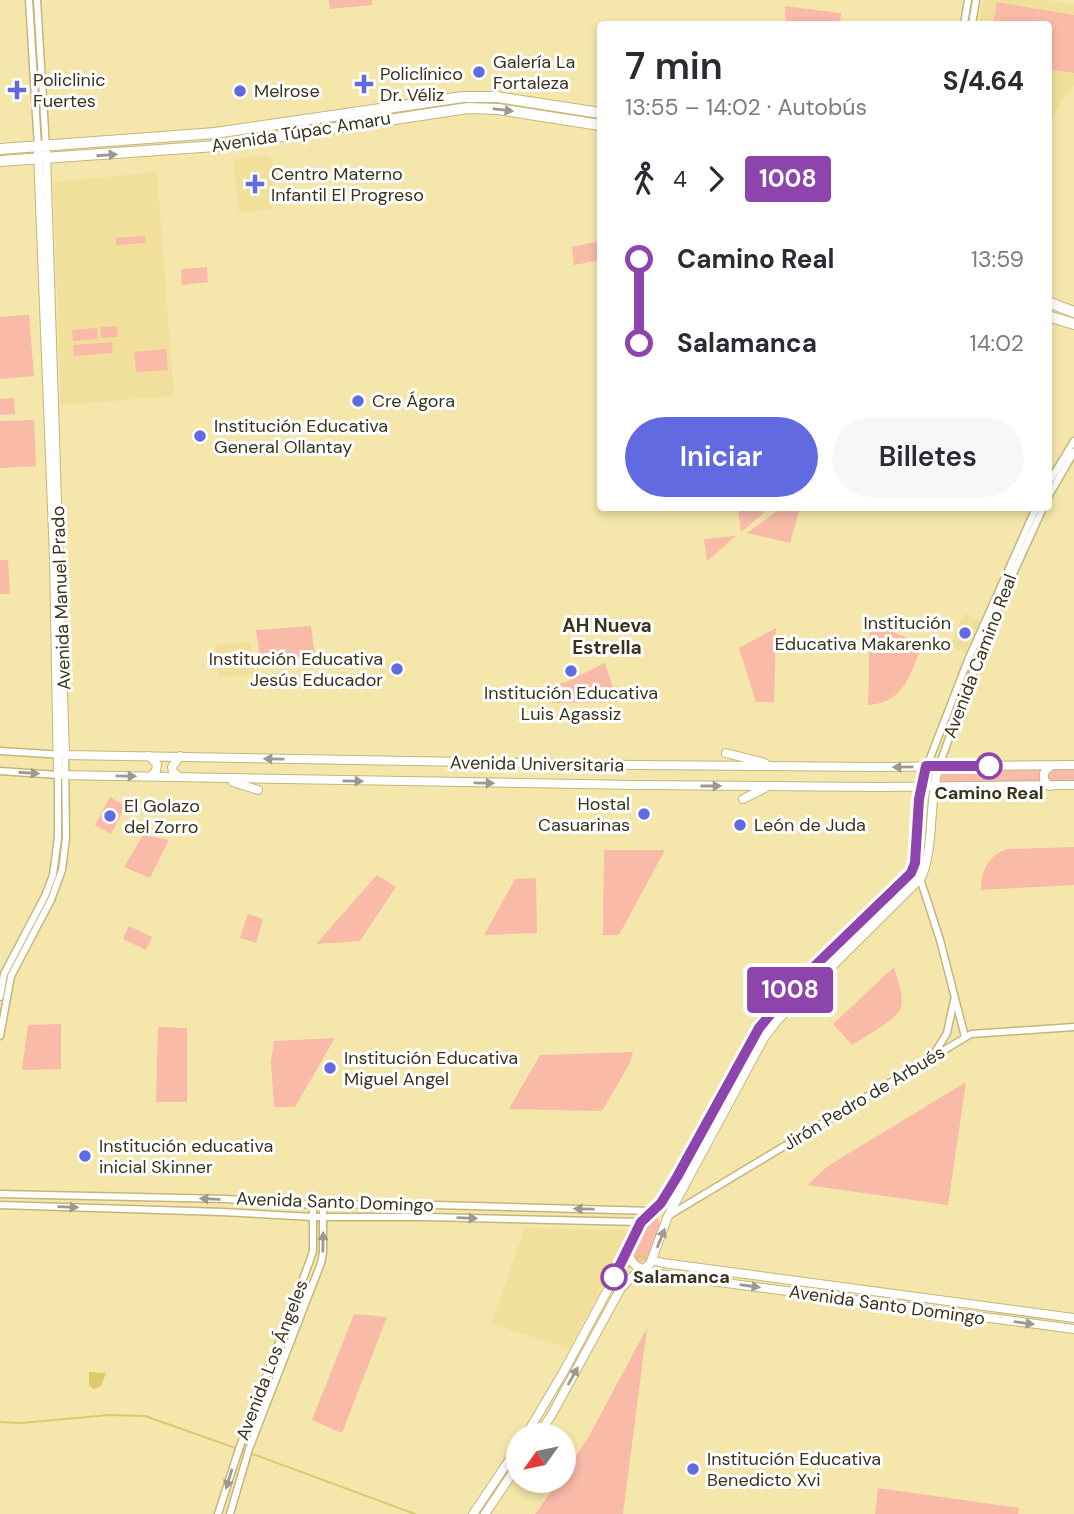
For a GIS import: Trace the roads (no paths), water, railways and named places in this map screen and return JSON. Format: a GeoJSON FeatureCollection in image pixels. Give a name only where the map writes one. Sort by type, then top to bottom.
{"type":"FeatureCollection","features":[{"type":"Feature","properties":{"kind":"highway","name":"Avenida Túpac Amaru"},"geometry":{"type":"LineString","coordinates":[[0,149],[215,133],[463,97],[497,96],[597,113]]}},
{"type":"Feature","properties":{"kind":"highway","name":"Avenida Túpac Amaru"},"geometry":{"type":"LineString","coordinates":[[0,161],[216,146],[468,108],[498,109],[597,125]]}},
{"type":"Feature","properties":{"kind":"highway"},"geometry":{"type":"LineString","coordinates":[[1052,303],[1074,312]]}},
{"type":"Feature","properties":{"kind":"highway"},"geometry":{"type":"LineString","coordinates":[[1052,317],[1074,324]]}},
{"type":"Feature","properties":{"kind":"main road","name":"Avenida Manuel Prado"},"geometry":{"type":"LineString","coordinates":[[42,147],[62,775]]}},
{"type":"Feature","properties":{"kind":"main road"},"geometry":{"type":"LineString","coordinates":[[726,753],[778,766]]}},
{"type":"Feature","properties":{"kind":"main road","name":"Avenida Universitaria"},"geometry":{"type":"LineString","coordinates":[[62,755],[806,767],[1074,765]]}},
{"type":"Feature","properties":{"kind":"main road"},"geometry":{"type":"LineString","coordinates":[[149,756],[157,764],[156,771],[151,776]]}},
{"type":"Feature","properties":{"kind":"main road"},"geometry":{"type":"LineString","coordinates":[[179,777],[172,766],[180,756]]}},
{"type":"Feature","properties":{"kind":"main road","name":"Avenida Camino Real"},"geometry":{"type":"LineString","coordinates":[[915,863],[921,786],[926,766]]}},
{"type":"Feature","properties":{"kind":"main road","name":"Avenida Camino Real"},"geometry":{"type":"LineString","coordinates":[[921,877],[927,862],[933,786],[939,766]]}},
{"type":"Feature","properties":{"kind":"main road"},"geometry":{"type":"LineString","coordinates":[[1021,766],[1025,768],[1028,776],[1022,786]]}},
{"type":"Feature","properties":{"kind":"main road"},"geometry":{"type":"LineString","coordinates":[[1050,786],[1043,775],[1051,766]]}},
{"type":"Feature","properties":{"kind":"main road"},"geometry":{"type":"LineString","coordinates":[[806,767],[812,771],[814,778],[808,786]]}},
{"type":"Feature","properties":{"kind":"main road"},"geometry":{"type":"LineString","coordinates":[[835,767],[830,772],[829,779],[836,787]]}},
{"type":"Feature","properties":{"kind":"main road","name":"Avenida Universitaria"},"geometry":{"type":"LineString","coordinates":[[62,775],[836,787],[1074,785]]}},
{"type":"Feature","properties":{"kind":"main road"},"geometry":{"type":"LineString","coordinates":[[220,778],[258,790]]}},
{"type":"Feature","properties":{"kind":"main road"},"geometry":{"type":"LineString","coordinates":[[743,799],[769,786]]}},
{"type":"Feature","properties":{"kind":"main road"},"geometry":{"type":"LineString","coordinates":[[534,1423],[628,1252],[641,1222],[664,1199],[759,1028],[792,988],[902,882],[915,863]]}},
{"type":"Feature","properties":{"kind":"main road"},"geometry":{"type":"LineString","coordinates":[[545,1423],[621,1288],[652,1260],[668,1216],[764,1038],[777,1021],[921,877]]}},
{"type":"Feature","properties":{"kind":"main road","name":"Avenida Santo Domingo"},"geometry":{"type":"LineString","coordinates":[[652,1211],[663,1212],[668,1216]]}},
{"type":"Feature","properties":{"kind":"main road"},"geometry":{"type":"LineString","coordinates":[[628,1252],[631,1263],[644,1269]]}},
{"type":"Feature","properties":{"kind":"main road","name":"Avenida Santo Domingo"},"geometry":{"type":"LineString","coordinates":[[652,1260],[663,1264],[1074,1318]]}},
{"type":"Feature","properties":{"kind":"main road","name":"Avenida Santo Domingo"},"geometry":{"type":"LineString","coordinates":[[644,1269],[658,1274],[1074,1329]]}},
{"type":"Feature","properties":{"kind":"main road"},"geometry":{"type":"LineString","coordinates":[[473,1514],[506,1465]]}},
{"type":"Feature","properties":{"kind":"main road"},"geometry":{"type":"LineString","coordinates":[[485,1514],[506,1483]]}},
{"type":"Feature","properties":{"kind":"street"},"geometry":{"type":"LineString","coordinates":[[29,0],[42,147]]}},
{"type":"Feature","properties":{"kind":"street"},"geometry":{"type":"LineString","coordinates":[[37,0],[42,147]]}},
{"type":"Feature","properties":{"kind":"street"},"geometry":{"type":"LineString","coordinates":[[964,21],[968,0]]}},
{"type":"Feature","properties":{"kind":"street"},"geometry":{"type":"LineString","coordinates":[[972,21],[976,0]]}},
{"type":"Feature","properties":{"kind":"street"},"geometry":{"type":"LineString","coordinates":[[1052,477],[1074,441]]}},
{"type":"Feature","properties":{"kind":"street"},"geometry":{"type":"LineString","coordinates":[[1052,490],[1074,452]]}},
{"type":"Feature","properties":{"kind":"street","name":"Avenida Camino Real"},"geometry":{"type":"LineString","coordinates":[[926,766],[973,650],[1035,511]]}},
{"type":"Feature","properties":{"kind":"street","name":"Avenida Camino Real"},"geometry":{"type":"LineString","coordinates":[[939,766],[992,620],[1042,511]]}},
{"type":"Feature","properties":{"kind":"street","name":"Avenida Universitaria"},"geometry":{"type":"LineString","coordinates":[[0,750],[62,755]]}},
{"type":"Feature","properties":{"kind":"street","name":"Avenida Universitaria"},"geometry":{"type":"LineString","coordinates":[[0,771],[62,775]]}},
{"type":"Feature","properties":{"kind":"street","name":"Avenida Manuel Prado"},"geometry":{"type":"LineString","coordinates":[[0,997],[4,974],[45,896],[53,875],[62,775]]}},
{"type":"Feature","properties":{"kind":"street","name":"Avenida Manuel Prado"},"geometry":{"type":"LineString","coordinates":[[0,1036],[11,976],[51,900],[62,870],[66,838],[62,775]]}},
{"type":"Feature","properties":{"kind":"street"},"geometry":{"type":"LineString","coordinates":[[915,863],[965,1037]]}},
{"type":"Feature","properties":{"kind":"street"},"geometry":{"type":"LineString","coordinates":[[933,1056],[947,1033],[954,993]]}},
{"type":"Feature","properties":{"kind":"street","name":"Jirón Pedro de Arbués"},"geometry":{"type":"LineString","coordinates":[[668,1216],[965,1037],[979,1032],[1074,1027]]}},
{"type":"Feature","properties":{"kind":"street","name":"Avenida Santo Domingo"},"geometry":{"type":"LineString","coordinates":[[0,1194],[226,1199],[313,1205],[398,1204],[652,1211]]}},
{"type":"Feature","properties":{"kind":"street","name":"Avenida Santo Domingo"},"geometry":{"type":"LineString","coordinates":[[0,1205],[313,1217],[641,1222]]}},
{"type":"Feature","properties":{"kind":"street","name":"Avenida Los Ángeles"},"geometry":{"type":"LineString","coordinates":[[218,1514],[240,1446],[313,1251],[313,1205]]}},
{"type":"Feature","properties":{"kind":"street","name":"Avenida Los Ángeles"},"geometry":{"type":"LineString","coordinates":[[230,1514],[249,1449],[321,1263],[323,1205]]}},
{"type":"Feature","properties":{"kind":"waterway"},"geometry":{"type":"LineString","coordinates":[[634,1261],[640,1255],[649,1261]]}},
{"type":"Feature","properties":{"kind":"waterway"},"geometry":{"type":"LineString","coordinates":[[619,1276],[630,1265]]}},
{"type":"Feature","properties":{"kind":"waterway"},"geometry":{"type":"LineString","coordinates":[[996,1312],[1074,1322]]}},
{"type":"Feature","properties":{"kind":"waterway"},"geometry":{"type":"LineString","coordinates":[[572,1365],[577,1355]]}},
{"type":"Feature","properties":{"kind":"waterway"},"geometry":{"type":"LineString","coordinates":[[538,1422],[564,1379]]}},
{"type":"Feature","properties":{"kind":"waterway"},"geometry":{"type":"LineString","coordinates":[[0,1422],[21,1423],[109,1415],[145,1416],[244,1451]]}},
{"type":"Feature","properties":{"kind":"waterway"},"geometry":{"type":"LineString","coordinates":[[250,1453],[415,1514]]}},
{"type":"Feature","properties":{"kind":"place","name":"Galería La Fortaleza"},"geometry":{"type":"Point","coordinates":[479,72]}},
{"type":"Feature","properties":{"kind":"place","name":"Policlínico Dr. Véliz"},"geometry":{"type":"Point","coordinates":[364,84]}},
{"type":"Feature","properties":{"kind":"place","name":"Policlinic Fuertes"},"geometry":{"type":"Point","coordinates":[17,90]}},
{"type":"Feature","properties":{"kind":"place","name":"Melrose"},"geometry":{"type":"Point","coordinates":[240,91]}},
{"type":"Feature","properties":{"kind":"place","name":"Centro Materno Infantil El Progreso"},"geometry":{"type":"Point","coordinates":[255,184]}},
{"type":"Feature","properties":{"kind":"place","name":"Cre Ágora"},"geometry":{"type":"Point","coordinates":[358,401]}},
{"type":"Feature","properties":{"kind":"place","name":"Institución Educativa General Ollantay"},"geometry":{"type":"Point","coordinates":[200,436]}},
{"type":"Feature","properties":{"kind":"place","name":"Institución Educativa Makarenko"},"geometry":{"type":"Point","coordinates":[965,633]}},
{"type":"Feature","properties":{"kind":"place","name":"Institución Educativa Jesús Educador"},"geometry":{"type":"Point","coordinates":[397,669]}},
{"type":"Feature","properties":{"kind":"place","name":"Institución Educativa Luis Agassiz"},"geometry":{"type":"Point","coordinates":[571,671]}},
{"type":"Feature","properties":{"kind":"place","name":"Camino Real"},"geometry":{"type":"Point","coordinates":[989,766]}},
{"type":"Feature","properties":{"kind":"place","name":"Hostal Casuarinas"},"geometry":{"type":"Point","coordinates":[644,814]}},
{"type":"Feature","properties":{"kind":"place","name":"El Golazo del Zorro"},"geometry":{"type":"Point","coordinates":[110,816]}},
{"type":"Feature","properties":{"kind":"place","name":"León de Juda"},"geometry":{"type":"Point","coordinates":[740,825]}},
{"type":"Feature","properties":{"kind":"place","name":"Institución Educativa Miguel Angel"},"geometry":{"type":"Point","coordinates":[330,1068]}},
{"type":"Feature","properties":{"kind":"place","name":"Institución educativa inicial Skinner"},"geometry":{"type":"Point","coordinates":[85,1156]}},
{"type":"Feature","properties":{"kind":"place","name":"Salamanca"},"geometry":{"type":"Point","coordinates":[614,1277]}},
{"type":"Feature","properties":{"kind":"place","name":"Institución Educativa Benedicto Xvi"},"geometry":{"type":"Point","coordinates":[693,1469]}},
{"type":"Feature","properties":{"kind":"district","name":"AH Nueva Estrella"},"geometry":{"type":"Point","coordinates":[607,636]}}]}
